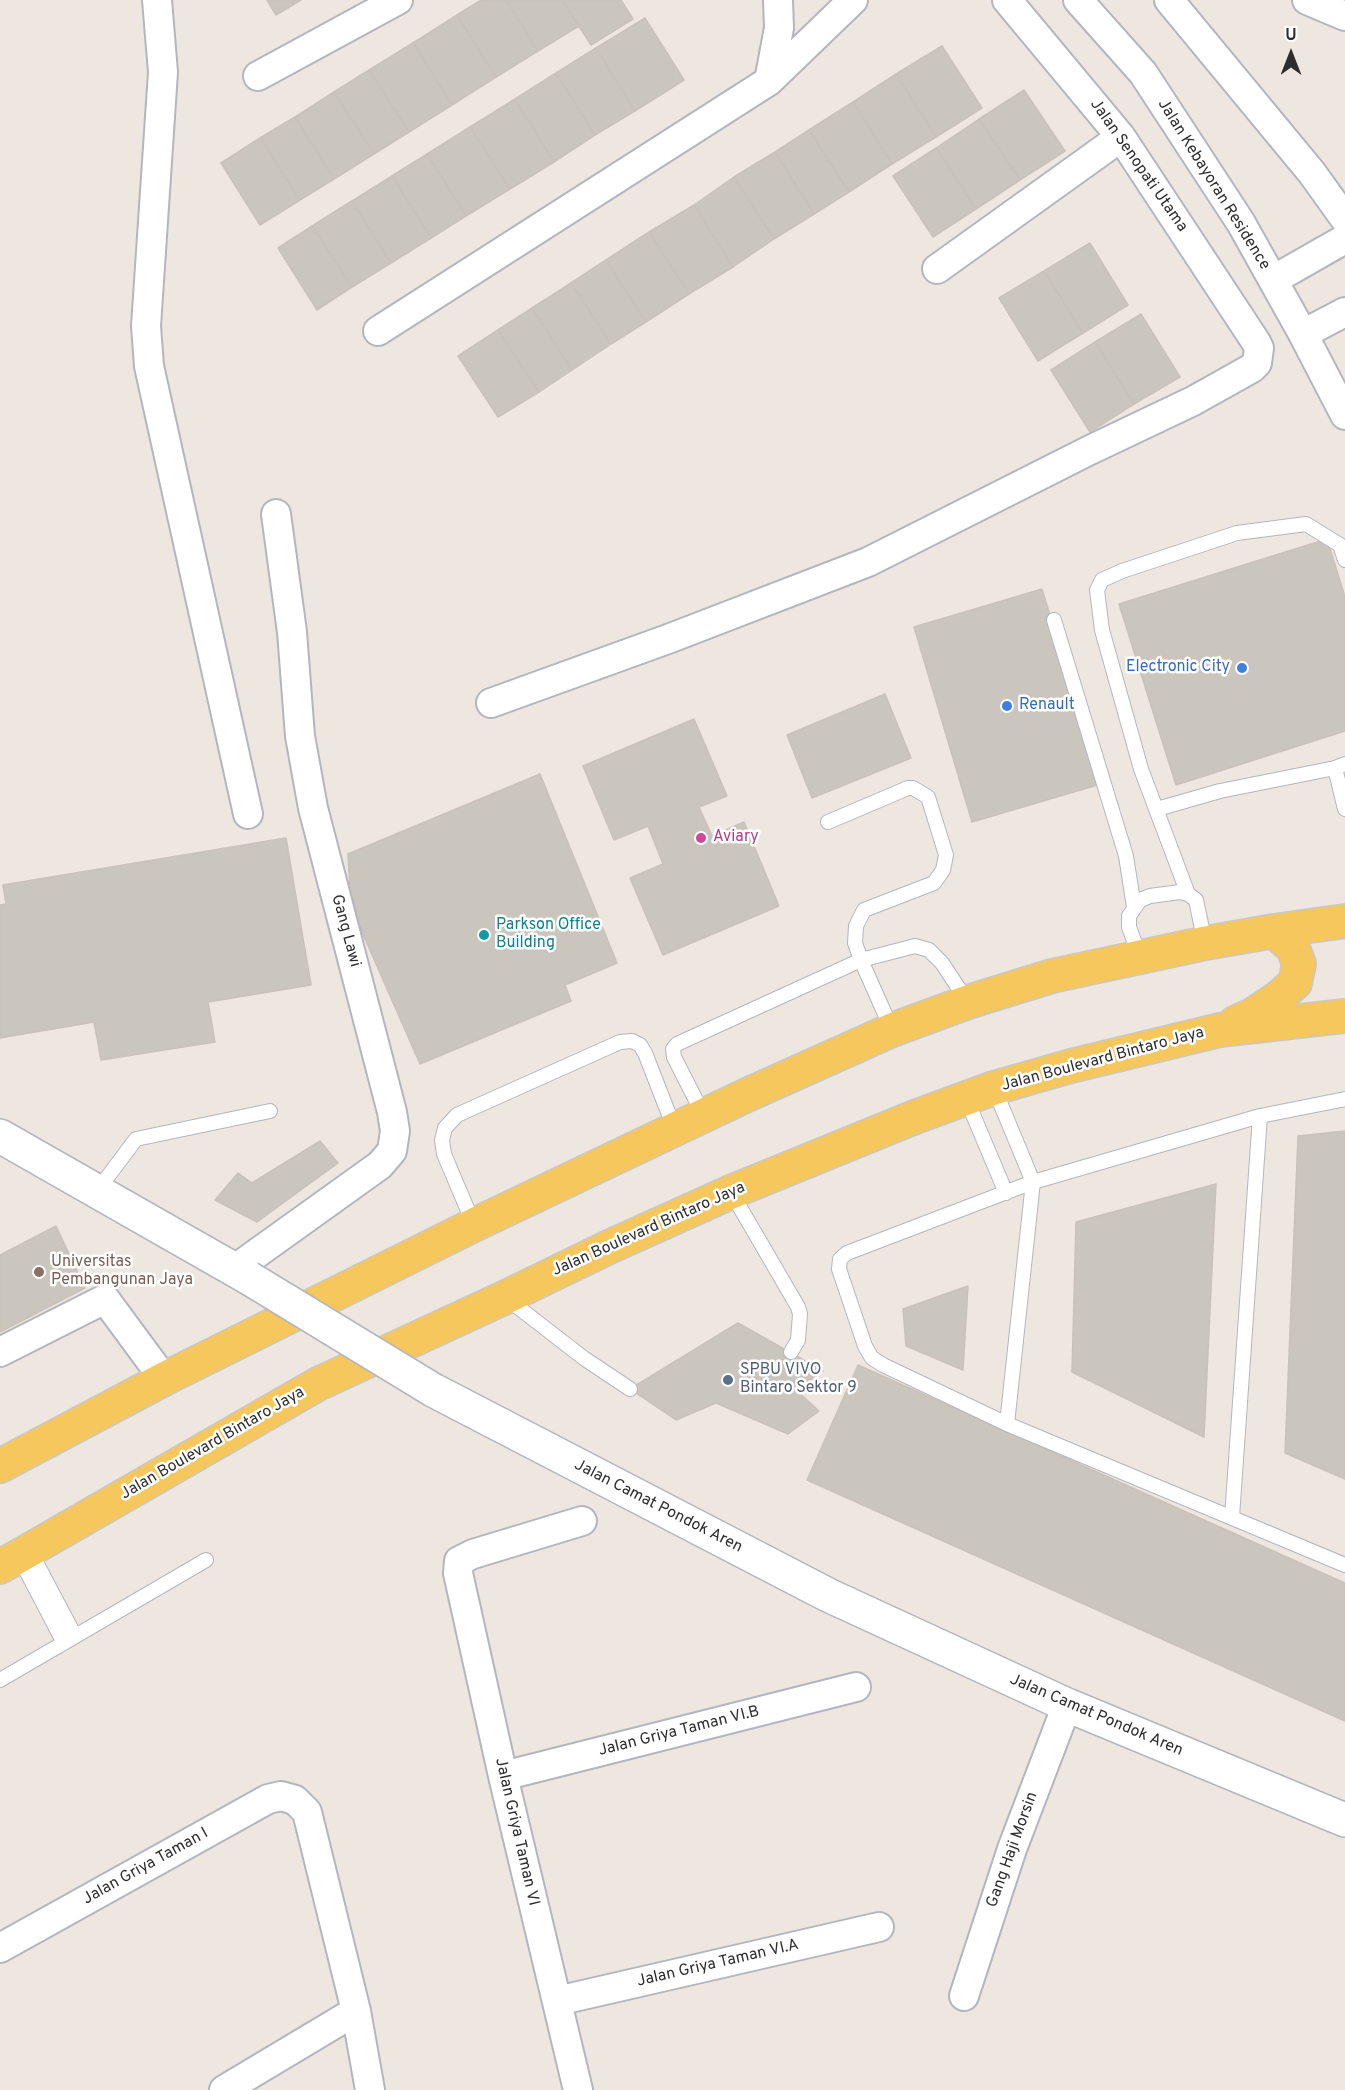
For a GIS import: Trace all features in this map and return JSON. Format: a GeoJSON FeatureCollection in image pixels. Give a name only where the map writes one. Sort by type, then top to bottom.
{"type":"FeatureCollection","features":[{"type":"Feature","properties":{"kind":"main road"},"geometry":{"type":"LineString","coordinates":[[0,1466],[164,1379],[474,1225],[892,1030],[968,1002],[1052,976],[1274,931],[1345,921]]}},
{"type":"Feature","properties":{"kind":"main road"},"geometry":{"type":"LineString","coordinates":[[1220,1030],[1254,1014],[1295,983],[1299,964],[1293,948],[1274,931]]}},
{"type":"Feature","properties":{"kind":"main road","name":"Jalan Boulevard Bintaro Jaya"},"geometry":{"type":"LineString","coordinates":[[16,1557],[318,1384],[731,1192],[980,1093],[1081,1064],[1220,1030],[1345,1016]]}},
{"type":"Feature","properties":{"kind":"main road","name":"Jalan Camat Pondok Aren"},"geometry":{"type":"LineString","coordinates":[[0,1136],[242,1273],[433,1390],[828,1595],[1067,1706],[1345,1820]]}},
{"type":"Feature","properties":{"kind":"street"},"geometry":{"type":"LineString","coordinates":[[157,0],[163,72],[146,327],[149,366],[248,814]]}},
{"type":"Feature","properties":{"kind":"street"},"geometry":{"type":"LineString","coordinates":[[258,76],[398,0]]}},
{"type":"Feature","properties":{"kind":"street"},"geometry":{"type":"LineString","coordinates":[[769,81],[779,28],[778,0]]}},
{"type":"Feature","properties":{"kind":"street"},"geometry":{"type":"LineString","coordinates":[[378,331],[769,81],[853,0]]}},
{"type":"Feature","properties":{"kind":"street","name":"Jalan Senopati Utama"},"geometry":{"type":"LineString","coordinates":[[491,703],[668,639],[868,562],[1090,450],[1193,401],[1257,363],[1256,342],[1121,137],[1007,0]]}},
{"type":"Feature","properties":{"kind":"street","name":"Jalan Kebayoran Residence"},"geometry":{"type":"LineString","coordinates":[[1078,0],[1143,73],[1241,224],[1303,334],[1345,415]]}},
{"type":"Feature","properties":{"kind":"street"},"geometry":{"type":"LineString","coordinates":[[1169,0],[1312,173],[1345,219]]}},
{"type":"Feature","properties":{"kind":"street"},"geometry":{"type":"LineString","coordinates":[[1307,0],[1345,16]]}},
{"type":"Feature","properties":{"kind":"street"},"geometry":{"type":"LineString","coordinates":[[937,269],[1121,137]]}},
{"type":"Feature","properties":{"kind":"street"},"geometry":{"type":"LineString","coordinates":[[1272,280],[1345,239]]}},
{"type":"Feature","properties":{"kind":"street"},"geometry":{"type":"LineString","coordinates":[[1303,334],[1345,312]]}},
{"type":"Feature","properties":{"kind":"street","name":"Gang Lawi"},"geometry":{"type":"LineString","coordinates":[[242,1273],[380,1165],[392,1151],[395,1131],[313,808],[300,736],[292,632],[276,514]]}},
{"type":"Feature","properties":{"kind":"street"},"geometry":{"type":"LineString","coordinates":[[0,1352],[105,1299],[164,1379]]}},
{"type":"Feature","properties":{"kind":"street","name":"Jalan Griya Taman VI"},"geometry":{"type":"LineString","coordinates":[[578,2090],[502,1776],[458,1573],[459,1561],[473,1554],[582,1521]]}},
{"type":"Feature","properties":{"kind":"street","name":"Jalan Griya Taman VI.B"},"geometry":{"type":"LineString","coordinates":[[502,1776],[856,1687]]}},
{"type":"Feature","properties":{"kind":"street","name":"Gang Haji Morsin"},"geometry":{"type":"LineString","coordinates":[[964,1996],[1012,1849],[1067,1706]]}},
{"type":"Feature","properties":{"kind":"street","name":"Jalan Griya Taman I"},"geometry":{"type":"LineString","coordinates":[[0,1948],[268,1798],[281,1796],[295,1800],[307,1812],[356,2011]]}},
{"type":"Feature","properties":{"kind":"street","name":"Jalan Griya Taman VI.A"},"geometry":{"type":"LineString","coordinates":[[557,2001],[879,1927]]}},
{"type":"Feature","properties":{"kind":"street"},"geometry":{"type":"LineString","coordinates":[[224,2090],[356,2011],[370,2090]]}},
{"type":"Feature","properties":{"kind":"lane"},"geometry":{"type":"LineString","coordinates":[[1206,944],[1196,900],[1188,894],[1142,770],[1102,630],[1097,590],[1102,580],[1122,571],[1237,533],[1306,524],[1340,545],[1345,560]]}},
{"type":"Feature","properties":{"kind":"lane"},"geometry":{"type":"LineString","coordinates":[[1054,620],[1126,856],[1134,907]]}},
{"type":"Feature","properties":{"kind":"lane"},"geometry":{"type":"LineString","coordinates":[[1157,809],[1220,791],[1340,766],[1345,809]]}},
{"type":"Feature","properties":{"kind":"lane"},"geometry":{"type":"LineString","coordinates":[[828,822],[908,788],[913,788],[928,797],[946,855],[943,870],[934,883],[864,910],[854,933],[861,960],[892,1030]]}},
{"type":"Feature","properties":{"kind":"lane"},"geometry":{"type":"LineString","coordinates":[[1140,957],[1129,927],[1129,916],[1134,907],[1140,900],[1150,896],[1169,893],[1188,894]]}},
{"type":"Feature","properties":{"kind":"lane"},"geometry":{"type":"LineString","coordinates":[[704,1116],[674,1057],[673,1049],[677,1044],[861,960],[915,946],[929,950],[942,963],[968,1002]]}},
{"type":"Feature","properties":{"kind":"lane"},"geometry":{"type":"LineString","coordinates":[[474,1225],[444,1154],[442,1140],[445,1128],[456,1115],[620,1042],[632,1041],[640,1045],[645,1053],[675,1130]]}},
{"type":"Feature","properties":{"kind":"lane"},"geometry":{"type":"LineString","coordinates":[[980,1093],[1033,1182],[1007,1424]]}},
{"type":"Feature","properties":{"kind":"lane"},"geometry":{"type":"LineString","coordinates":[[980,1093],[1006,1193]]}},
{"type":"Feature","properties":{"kind":"lane"},"geometry":{"type":"LineString","coordinates":[[1345,1099],[1260,1116],[1033,1182],[847,1252],[840,1259],[839,1269],[865,1346],[872,1358],[883,1365],[1007,1424],[1345,1565]]}},
{"type":"Feature","properties":{"kind":"lane"},"geometry":{"type":"LineString","coordinates":[[97,1191],[136,1139],[270,1111]]}},
{"type":"Feature","properties":{"kind":"lane"},"geometry":{"type":"LineString","coordinates":[[1232,1517],[1260,1116]]}},
{"type":"Feature","properties":{"kind":"lane"},"geometry":{"type":"LineString","coordinates":[[731,1192],[798,1307],[800,1314],[798,1340],[791,1352]]}},
{"type":"Feature","properties":{"kind":"lane"},"geometry":{"type":"LineString","coordinates":[[506,1297],[585,1359],[630,1389]]}},
{"type":"Feature","properties":{"kind":"lane"},"geometry":{"type":"LineString","coordinates":[[16,1557],[69,1639]]}},
{"type":"Feature","properties":{"kind":"lane"},"geometry":{"type":"LineString","coordinates":[[0,1680],[206,1560]]}},
{"type":"Feature","properties":{"kind":"building"},"geometry":{"type":"Polygon","coordinates":[[[267,0],[301,0],[276,15],[267,0]]]}},
{"type":"Feature","properties":{"kind":"building"},"geometry":{"type":"Polygon","coordinates":[[[481,0],[506,0],[538,51],[496,77],[457,15],[481,0]]]}},
{"type":"Feature","properties":{"kind":"building"},"geometry":{"type":"Polygon","coordinates":[[[506,0],[562,0],[579,26],[538,51],[506,0]]]}},
{"type":"Feature","properties":{"kind":"building"},"geometry":{"type":"Polygon","coordinates":[[[562,0],[621,0],[633,19],[591,45],[562,0]]]}},
{"type":"Feature","properties":{"kind":"building"},"geometry":{"type":"Polygon","coordinates":[[[457,15],[496,77],[452,105],[413,43],[457,15]]]}},
{"type":"Feature","properties":{"kind":"building"},"geometry":{"type":"Polygon","coordinates":[[[645,18],[684,80],[635,111],[596,48],[645,18]]]}},
{"type":"Feature","properties":{"kind":"building"},"geometry":{"type":"Polygon","coordinates":[[[413,43],[452,105],[409,132],[369,70],[413,43]]]}},
{"type":"Feature","properties":{"kind":"building"},"geometry":{"type":"Polygon","coordinates":[[[942,46],[982,108],[936,137],[896,74],[942,46]]]}},
{"type":"Feature","properties":{"kind":"building"},"geometry":{"type":"Polygon","coordinates":[[[596,48],[635,111],[595,135],[556,73],[596,48]]]}},
{"type":"Feature","properties":{"kind":"building"},"geometry":{"type":"Polygon","coordinates":[[[369,70],[409,132],[374,154],[334,92],[369,70]]]}},
{"type":"Feature","properties":{"kind":"building"},"geometry":{"type":"Polygon","coordinates":[[[556,73],[595,135],[554,162],[515,99],[556,73]]]}},
{"type":"Feature","properties":{"kind":"building"},"geometry":{"type":"Polygon","coordinates":[[[896,74],[936,137],[892,164],[853,102],[896,74]]]}},
{"type":"Feature","properties":{"kind":"building"},"geometry":{"type":"Polygon","coordinates":[[[1024,90],[1065,151],[1020,180],[979,119],[1024,90]]]}},
{"type":"Feature","properties":{"kind":"building"},"geometry":{"type":"Polygon","coordinates":[[[334,92],[374,154],[334,179],[295,117],[334,92]]]}},
{"type":"Feature","properties":{"kind":"building"},"geometry":{"type":"Polygon","coordinates":[[[515,99],[554,162],[510,189],[470,127],[515,99]]]}},
{"type":"Feature","properties":{"kind":"building"},"geometry":{"type":"Polygon","coordinates":[[[853,102],[892,164],[849,192],[809,130],[853,102]]]}},
{"type":"Feature","properties":{"kind":"building"},"geometry":{"type":"Polygon","coordinates":[[[295,117],[334,179],[300,200],[260,138],[295,117]]]}},
{"type":"Feature","properties":{"kind":"building"},"geometry":{"type":"Polygon","coordinates":[[[979,119],[1020,180],[976,209],[936,148],[979,119]]]}},
{"type":"Feature","properties":{"kind":"building"},"geometry":{"type":"Polygon","coordinates":[[[470,127],[510,189],[466,216],[427,154],[470,127]]]}},
{"type":"Feature","properties":{"kind":"building"},"geometry":{"type":"Polygon","coordinates":[[[809,130],[849,192],[814,214],[775,152],[809,130]]]}},
{"type":"Feature","properties":{"kind":"building"},"geometry":{"type":"Polygon","coordinates":[[[260,138],[300,200],[260,225],[221,163],[260,138]]]}},
{"type":"Feature","properties":{"kind":"building"},"geometry":{"type":"Polygon","coordinates":[[[936,148],[976,209],[933,237],[893,176],[936,148]]]}},
{"type":"Feature","properties":{"kind":"building"},"geometry":{"type":"Polygon","coordinates":[[[775,152],[814,214],[774,239],[734,177],[775,152]]]}},
{"type":"Feature","properties":{"kind":"building"},"geometry":{"type":"Polygon","coordinates":[[[427,154],[466,216],[431,238],[392,176],[427,154]]]}},
{"type":"Feature","properties":{"kind":"building"},"geometry":{"type":"Polygon","coordinates":[[[392,176],[431,238],[391,263],[352,201],[392,176]]]}},
{"type":"Feature","properties":{"kind":"building"},"geometry":{"type":"Polygon","coordinates":[[[734,177],[774,239],[733,267],[694,205],[734,177]]]}},
{"type":"Feature","properties":{"kind":"building"},"geometry":{"type":"Polygon","coordinates":[[[352,201],[391,263],[352,287],[312,226],[352,201]]]}},
{"type":"Feature","properties":{"kind":"building"},"geometry":{"type":"Polygon","coordinates":[[[694,205],[733,267],[689,294],[649,232],[694,205]]]}},
{"type":"Feature","properties":{"kind":"building"},"geometry":{"type":"Polygon","coordinates":[[[312,226],[352,287],[317,310],[278,248],[312,226]]]}},
{"type":"Feature","properties":{"kind":"building"},"geometry":{"type":"Polygon","coordinates":[[[649,232],[689,294],[646,322],[606,260],[649,232]]]}},
{"type":"Feature","properties":{"kind":"building"},"geometry":{"type":"Polygon","coordinates":[[[1090,243],[1128,305],[1083,333],[1044,271],[1090,243]]]}},
{"type":"Feature","properties":{"kind":"building"},"geometry":{"type":"Polygon","coordinates":[[[606,260],[646,322],[611,344],[571,283],[606,260]]]}},
{"type":"Feature","properties":{"kind":"building"},"geometry":{"type":"Polygon","coordinates":[[[1044,271],[1083,333],[1038,361],[999,298],[1044,271]]]}},
{"type":"Feature","properties":{"kind":"building"},"geometry":{"type":"Polygon","coordinates":[[[571,283],[611,344],[572,370],[532,308],[571,283]]]}},
{"type":"Feature","properties":{"kind":"building"},"geometry":{"type":"Polygon","coordinates":[[[532,308],[572,370],[539,392],[498,330],[532,308]]]}},
{"type":"Feature","properties":{"kind":"building"},"geometry":{"type":"Polygon","coordinates":[[[1141,314],[1180,377],[1134,404],[1095,342],[1141,314]]]}},
{"type":"Feature","properties":{"kind":"building"},"geometry":{"type":"Polygon","coordinates":[[[498,330],[539,392],[498,417],[458,356],[498,330]]]}},
{"type":"Feature","properties":{"kind":"building"},"geometry":{"type":"Polygon","coordinates":[[[1095,342],[1134,404],[1090,432],[1051,370],[1095,342]]]}},
{"type":"Feature","properties":{"kind":"building","name":"Electronic City"},"geometry":{"type":"Polygon","coordinates":[[[1327,539],[1345,597],[1345,731],[1176,785],[1119,604],[1327,539]]]}},
{"type":"Feature","properties":{"kind":"building","name":"Renault"},"geometry":{"type":"Polygon","coordinates":[[[1042,589],[1101,784],[972,822],[914,627],[1042,589]]]}},
{"type":"Feature","properties":{"kind":"building"},"geometry":{"type":"Polygon","coordinates":[[[885,694],[911,758],[812,798],[787,735],[885,694]]]}},
{"type":"Feature","properties":{"kind":"building","name":"Aviary"},"geometry":{"type":"Polygon","coordinates":[[[694,719],[727,796],[699,807],[712,836],[744,822],[779,906],[663,955],[630,878],[663,864],[648,826],[614,840],[583,766],[694,719]]]}},
{"type":"Feature","properties":{"kind":"building","name":"Parkson Office Building"},"geometry":{"type":"Polygon","coordinates":[[[540,774],[617,963],[565,985],[571,1001],[420,1064],[351,907],[348,854],[540,774]]]}},
{"type":"Feature","properties":{"kind":"building"},"geometry":{"type":"Polygon","coordinates":[[[286,838],[311,985],[208,1002],[215,1042],[101,1060],[94,1022],[0,1038],[0,905],[6,904],[3,885],[286,838]]]}},
{"type":"Feature","properties":{"kind":"building"},"geometry":{"type":"Polygon","coordinates":[[[1345,1131],[1345,1479],[1285,1453],[1298,1136],[1345,1131]]]}},
{"type":"Feature","properties":{"kind":"building"},"geometry":{"type":"Polygon","coordinates":[[[320,1141],[338,1163],[257,1222],[215,1200],[238,1173],[252,1183],[320,1141]]]}},
{"type":"Feature","properties":{"kind":"building"},"geometry":{"type":"Polygon","coordinates":[[[1216,1184],[1204,1437],[1072,1372],[1076,1222],[1216,1184]]]}},
{"type":"Feature","properties":{"kind":"building","name":"Universitas Pembangunan Jaya"},"geometry":{"type":"Polygon","coordinates":[[[56,1226],[85,1288],[0,1332],[0,1255],[56,1226]]]}},
{"type":"Feature","properties":{"kind":"building"},"geometry":{"type":"Polygon","coordinates":[[[968,1286],[963,1370],[906,1346],[903,1309],[968,1286]]]}},
{"type":"Feature","properties":{"kind":"building","name":"SPBU VIVO Bintaro Sektor 9"},"geometry":{"type":"Polygon","coordinates":[[[738,1323],[823,1371],[796,1390],[819,1411],[788,1434],[716,1403],[676,1420],[630,1389],[738,1323]]]}},
{"type":"Feature","properties":{"kind":"building"},"geometry":{"type":"Polygon","coordinates":[[[858,1365],[1345,1583],[1345,1721],[807,1480],[858,1365]]]}},
{"type":"Feature","properties":{"kind":"place","name":"Electronic City"},"geometry":{"type":"Point","coordinates":[1242,668]}},
{"type":"Feature","properties":{"kind":"place","name":"Renault"},"geometry":{"type":"Point","coordinates":[1007,706]}},
{"type":"Feature","properties":{"kind":"place","name":"Aviary"},"geometry":{"type":"Point","coordinates":[701,838]}},
{"type":"Feature","properties":{"kind":"place","name":"Parkson Office Building"},"geometry":{"type":"Point","coordinates":[484,935]}},
{"type":"Feature","properties":{"kind":"place","name":"Universitas Pembangunan Jaya"},"geometry":{"type":"Point","coordinates":[39,1272]}},
{"type":"Feature","properties":{"kind":"place","name":"SPBU VIVO Bintaro Sektor 9"},"geometry":{"type":"Point","coordinates":[728,1380]}}]}
